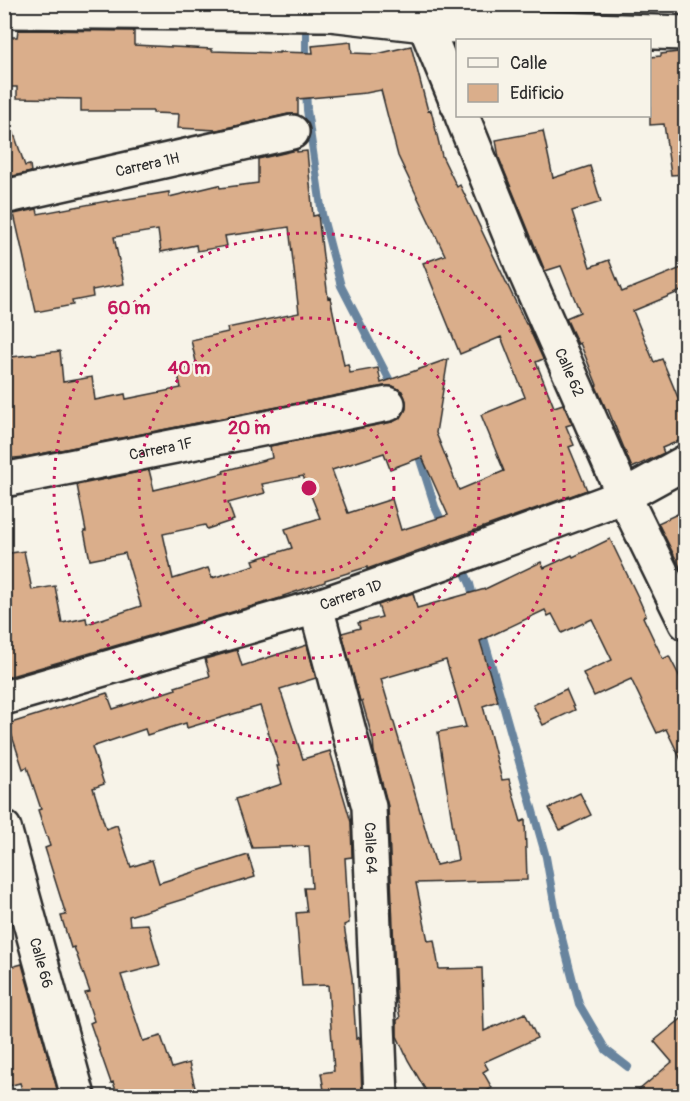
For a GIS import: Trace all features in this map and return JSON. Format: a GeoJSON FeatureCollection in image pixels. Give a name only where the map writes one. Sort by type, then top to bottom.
{"type":"FeatureCollection","features":[{"type":"Feature","properties":{"kind":"street"},"geometry":{"type":"LineString","coordinates":[[4,11],[320,11],[420,15],[686,33]]}},
{"type":"Feature","properties":{"kind":"street"},"geometry":{"type":"LineString","coordinates":[[420,15],[456,100]]}},
{"type":"Feature","properties":{"kind":"street","name":"Calle 62"},"geometry":{"type":"LineString","coordinates":[[462,117],[522,265],[624,496],[686,623]]}},
{"type":"Feature","properties":{"kind":"street","name":"Carrera 1H"},"geometry":{"type":"LineString","coordinates":[[4,197],[291,132]]}},
{"type":"Feature","properties":{"kind":"street","name":"Carrera 1F"},"geometry":{"type":"LineString","coordinates":[[4,480],[388,404]]}},
{"type":"Feature","properties":{"kind":"street","name":"Carrera 1D"},"geometry":{"type":"LineString","coordinates":[[4,698],[316,607],[624,496],[686,462]]}},
{"type":"Feature","properties":{"kind":"street","name":"Calle 64"},"geometry":{"type":"LineString","coordinates":[[316,607],[369,807],[381,1096]]}},
{"type":"Feature","properties":{"kind":"street","name":"Calle 66"},"geometry":{"type":"LineString","coordinates":[[4,828],[78,1096]]}},
{"type":"Feature","properties":{"kind":"building"},"geometry":{"type":"Polygon","coordinates":[[[18,30],[134,31],[134,45],[279,53],[313,53],[312,46],[351,42],[352,53],[377,54],[411,46],[428,111],[431,110],[442,156],[457,187],[460,185],[543,359],[536,362],[554,407],[563,404],[572,424],[566,426],[574,445],[569,447],[587,490],[367,569],[367,567],[325,580],[325,582],[284,597],[4,678],[4,554],[24,551],[32,590],[55,586],[62,623],[86,618],[87,624],[141,606],[125,553],[90,560],[77,485],[149,470],[154,490],[224,473],[223,471],[272,458],[270,446],[392,422],[401,418],[406,409],[402,391],[393,386],[384,386],[25,457],[4,459],[4,358],[60,351],[63,382],[92,377],[95,400],[125,394],[126,399],[181,388],[177,370],[197,366],[191,340],[228,332],[227,328],[299,313],[289,227],[225,236],[227,246],[197,251],[196,245],[161,252],[158,230],[114,237],[124,284],[92,290],[93,297],[72,301],[73,305],[36,312],[14,214],[37,209],[38,214],[169,192],[169,197],[219,185],[220,188],[258,183],[258,159],[297,150],[297,152],[307,151],[313,216],[318,215],[328,298],[330,297],[344,365],[348,364],[350,373],[378,368],[381,383],[448,359],[436,433],[459,490],[504,471],[481,415],[525,397],[501,337],[460,354],[423,263],[445,255],[398,156],[381,90],[298,99],[298,114],[288,114],[217,130],[178,128],[179,114],[153,113],[153,111],[81,111],[81,99],[17,98],[17,87],[4,87],[4,37],[17,37],[18,30]],[[384,453],[332,470],[348,513],[392,499],[401,530],[448,515],[422,457],[390,469],[384,453]],[[303,476],[262,484],[265,493],[228,503],[234,520],[207,529],[205,525],[163,534],[173,579],[208,568],[212,578],[255,565],[253,560],[292,548],[285,529],[320,518],[303,476]]]}},
{"type":"Feature","properties":{"kind":"building"},"geometry":{"type":"Polygon","coordinates":[[[686,52],[686,174],[671,175],[664,124],[650,125],[651,57],[661,56],[661,54],[686,52]]]}},
{"type":"Feature","properties":{"kind":"building"},"geometry":{"type":"Polygon","coordinates":[[[8,116],[25,166],[30,165],[31,172],[4,178],[4,117],[8,116]]]}},
{"type":"Feature","properties":{"kind":"building"},"geometry":{"type":"Polygon","coordinates":[[[543,131],[553,178],[590,166],[601,202],[572,211],[590,267],[609,260],[622,292],[686,266],[686,289],[633,311],[654,362],[662,359],[686,417],[686,438],[662,448],[664,453],[632,468],[580,343],[578,344],[566,318],[580,312],[561,266],[545,271],[499,158],[496,140],[543,131]]]}},
{"type":"Feature","properties":{"kind":"building"},"geometry":{"type":"Polygon","coordinates":[[[686,510],[686,579],[658,523],[686,510]]]}},
{"type":"Feature","properties":{"kind":"building"},"geometry":{"type":"Polygon","coordinates":[[[610,539],[646,615],[643,617],[663,659],[669,656],[686,689],[686,770],[666,729],[657,733],[631,679],[594,696],[583,673],[612,660],[592,619],[562,633],[552,614],[548,616],[545,610],[480,641],[498,701],[483,706],[502,780],[509,779],[521,822],[525,820],[527,880],[416,883],[428,941],[434,940],[439,969],[482,968],[484,1031],[525,1013],[537,1038],[484,1062],[488,1069],[483,1072],[492,1088],[477,1096],[429,1096],[397,1036],[397,1020],[400,1018],[396,997],[388,806],[373,740],[342,633],[360,628],[358,623],[382,617],[378,605],[413,593],[417,608],[485,589],[541,562],[544,568],[572,555],[573,557],[610,539]],[[446,660],[381,679],[436,865],[458,860],[438,732],[466,727],[446,660]]]}},
{"type":"Feature","properties":{"kind":"building"},"geometry":{"type":"Polygon","coordinates":[[[307,645],[316,678],[280,689],[303,759],[330,751],[351,822],[352,857],[345,858],[349,923],[344,925],[352,977],[356,1039],[360,1037],[362,1096],[325,1096],[321,1073],[334,1071],[328,985],[302,986],[296,913],[307,912],[304,888],[312,888],[309,846],[252,848],[236,799],[282,784],[277,766],[279,766],[260,706],[187,728],[186,723],[147,735],[145,729],[92,747],[104,784],[93,788],[106,829],[117,825],[131,867],[152,860],[159,883],[248,855],[255,877],[129,916],[130,925],[148,924],[160,965],[121,975],[143,1041],[161,1036],[172,1068],[189,1063],[197,1096],[118,1096],[113,1082],[111,1083],[90,1023],[94,1021],[85,993],[90,992],[74,947],[71,948],[61,916],[66,915],[45,848],[50,846],[38,810],[41,809],[27,767],[23,769],[8,724],[107,693],[113,709],[176,689],[175,687],[210,676],[205,659],[237,650],[242,666],[307,645]]]}},
{"type":"Feature","properties":{"kind":"building"},"geometry":{"type":"Polygon","coordinates":[[[566,689],[575,710],[543,725],[533,705],[566,689]]]}},
{"type":"Feature","properties":{"kind":"building"},"geometry":{"type":"Polygon","coordinates":[[[580,793],[591,815],[560,830],[549,808],[580,793]]]}},
{"type":"Feature","properties":{"kind":"building"},"geometry":{"type":"Polygon","coordinates":[[[22,964],[59,1096],[24,1096],[20,1083],[4,1087],[4,969],[22,964]]]}},
{"type":"Feature","properties":{"kind":"building"},"geometry":{"type":"Polygon","coordinates":[[[686,1015],[686,1096],[632,1096],[672,1062],[654,1041],[686,1015]]]}},
{"type":"Feature","properties":{"kind":"waterway"},"geometry":{"type":"LineString","coordinates":[[306,21],[306,62]]}},
{"type":"Feature","properties":{"kind":"waterway"},"geometry":{"type":"LineString","coordinates":[[306,87],[307,110],[322,214],[341,286],[401,402],[408,421]]}},
{"type":"Feature","properties":{"kind":"waterway"},"geometry":{"type":"LineString","coordinates":[[416,447],[435,507],[455,550]]}},
{"type":"Feature","properties":{"kind":"waterway"},"geometry":{"type":"LineString","coordinates":[[460,562],[470,584],[475,604]]}},
{"type":"Feature","properties":{"kind":"waterway"},"geometry":{"type":"LineString","coordinates":[[482,631],[546,857],[557,919],[579,1004],[606,1050],[628,1067]]}}]}
